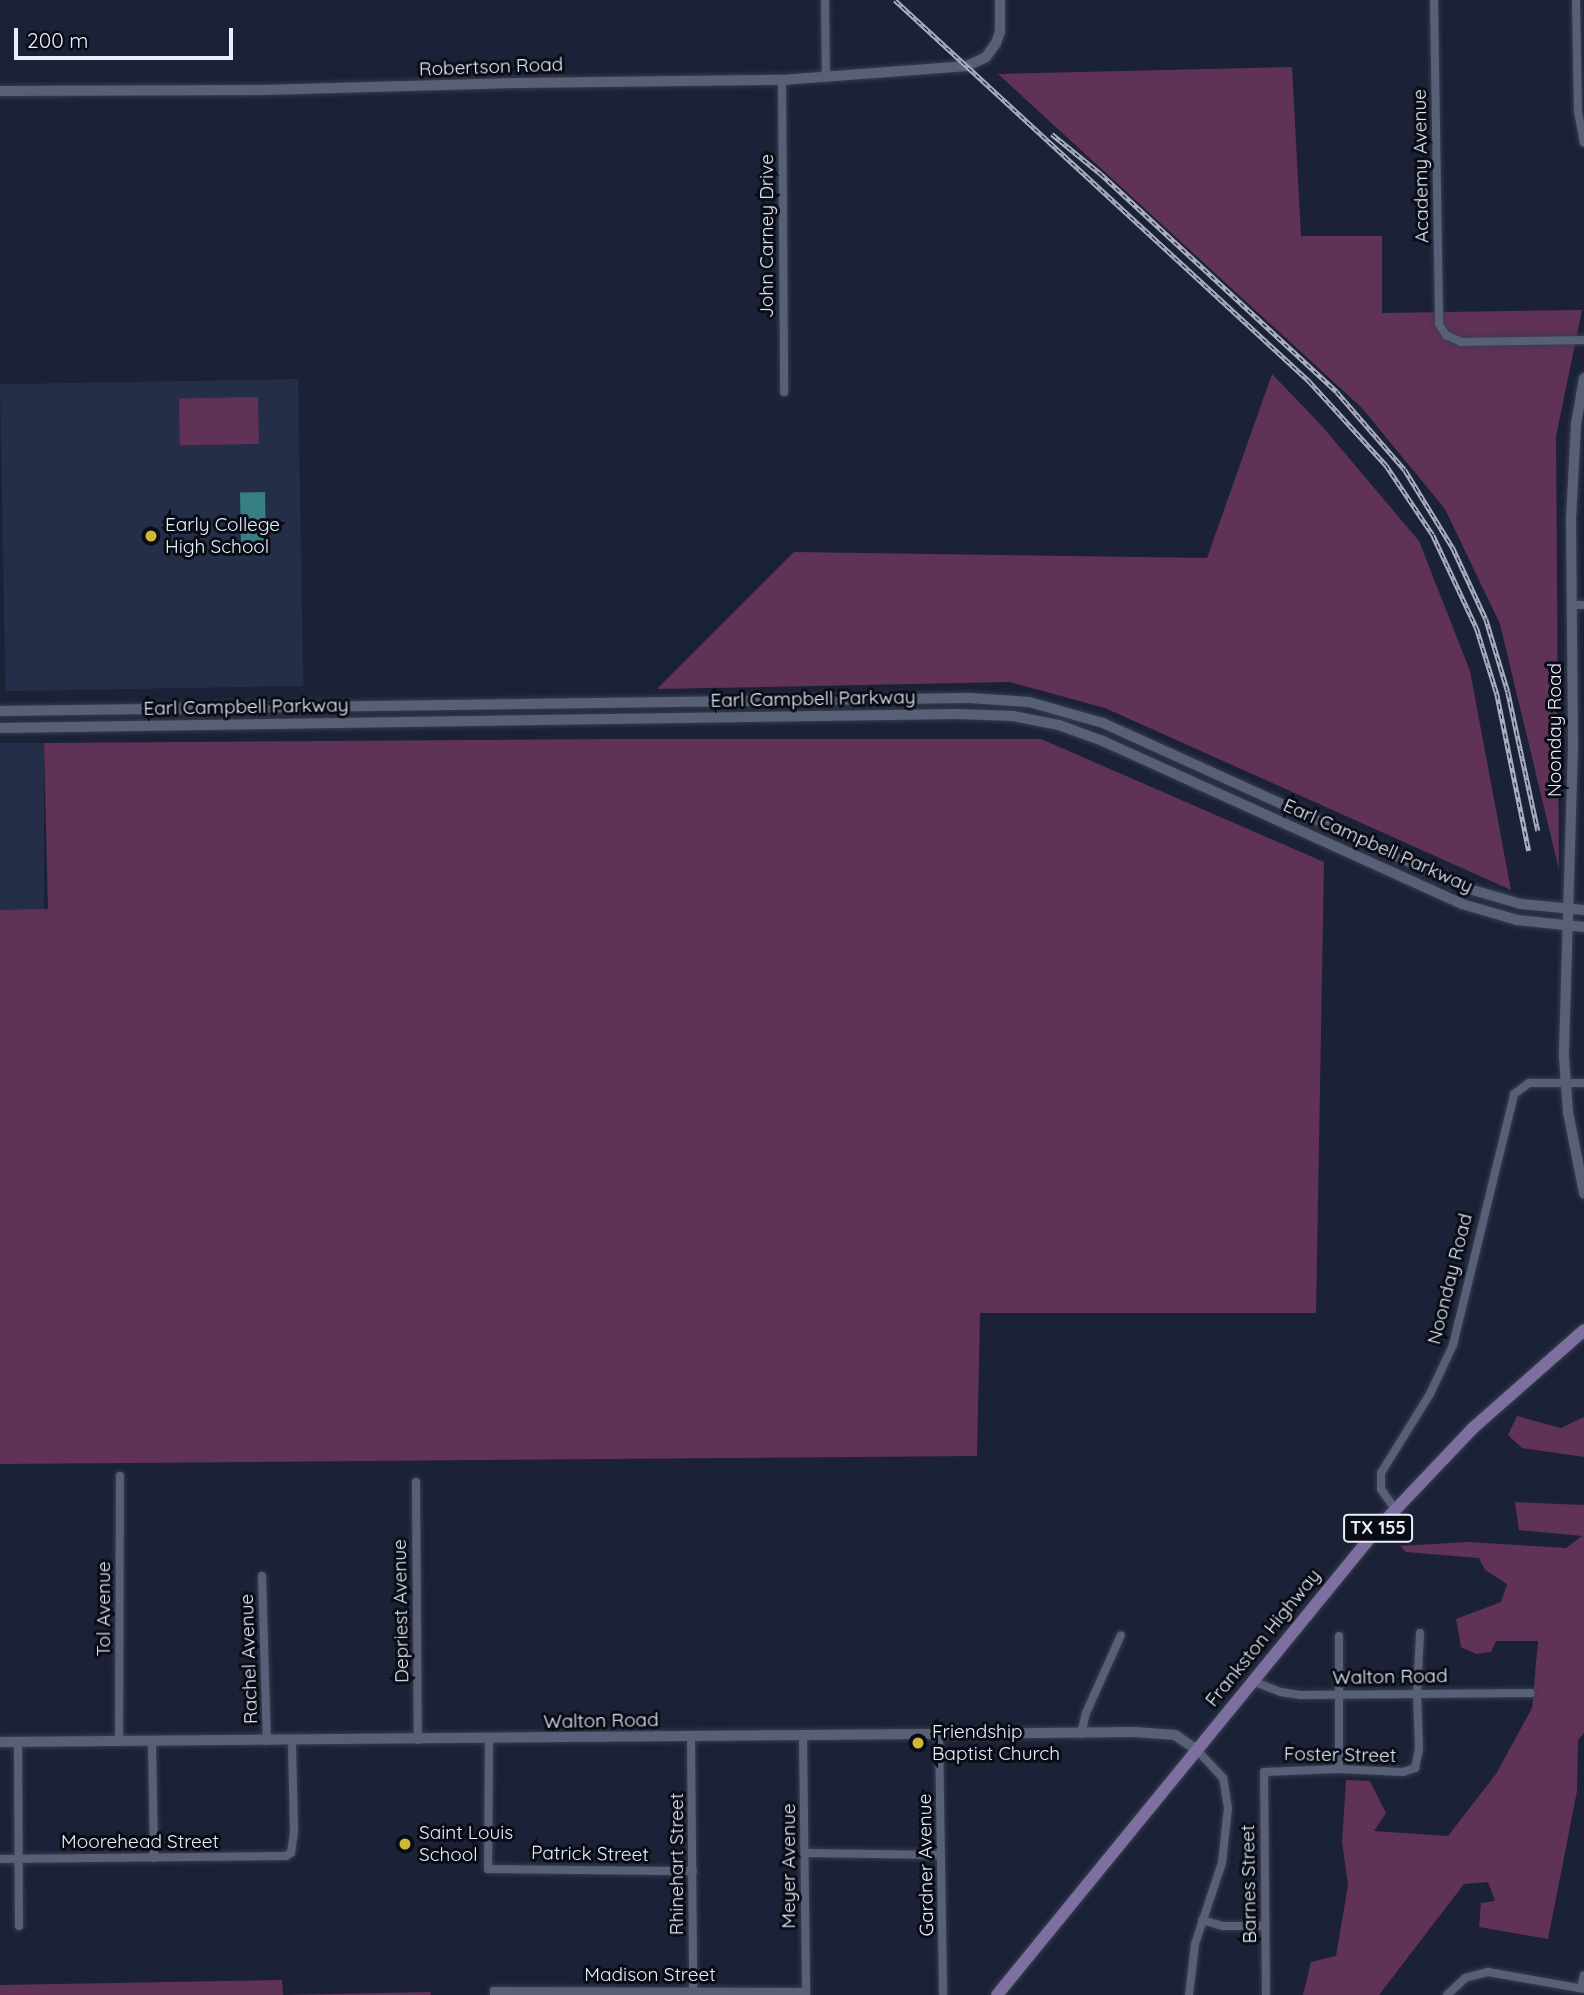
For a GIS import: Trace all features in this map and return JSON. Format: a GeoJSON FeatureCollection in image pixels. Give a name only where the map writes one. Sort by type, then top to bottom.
{"type":"FeatureCollection","features":[{"type":"Feature","properties":{"kind":"main road","name":"Earl Campbell Parkway"},"geometry":{"type":"LineString","coordinates":[[0,711],[995,698],[1047,705],[1103,723],[1469,889],[1521,904],[1584,910]]}},
{"type":"Feature","properties":{"kind":"main road"},"geometry":{"type":"LineString","coordinates":[[993,715],[995,698]]}},
{"type":"Feature","properties":{"kind":"main road"},"geometry":{"type":"LineString","coordinates":[[454,705],[454,722]]}},
{"type":"Feature","properties":{"kind":"main road","name":"Earl Campbell Parkway"},"geometry":{"type":"LineString","coordinates":[[0,728],[993,715],[1047,722],[1093,737],[1462,904],[1517,920],[1584,927]]}},
{"type":"Feature","properties":{"kind":"main road","name":"Frankston Highway"},"geometry":{"type":"LineString","coordinates":[[997,1995],[1395,1509],[1473,1428],[1584,1330]]}},
{"type":"Feature","properties":{"kind":"street"},"geometry":{"type":"LineString","coordinates":[[825,0],[826,78]]}},
{"type":"Feature","properties":{"kind":"street","name":"Robertson Road"},"geometry":{"type":"LineString","coordinates":[[0,91],[263,90],[782,80],[967,66],[990,53],[998,38],[1000,0]]}},
{"type":"Feature","properties":{"kind":"street","name":"Academy Avenue"},"geometry":{"type":"LineString","coordinates":[[1434,0],[1437,316],[1443,331],[1461,342],[1482,344],[1584,340]]}},
{"type":"Feature","properties":{"kind":"street"},"geometry":{"type":"LineString","coordinates":[[1576,0],[1578,112],[1584,142]]}},
{"type":"Feature","properties":{"kind":"street","name":"John Carney Drive"},"geometry":{"type":"LineString","coordinates":[[782,80],[784,392]]}},
{"type":"Feature","properties":{"kind":"street","name":"Noonday Road"},"geometry":{"type":"LineString","coordinates":[[1584,378],[1576,424],[1579,462],[1571,605],[1573,672],[1565,1083],[1584,1193]]}},
{"type":"Feature","properties":{"kind":"street"},"geometry":{"type":"LineString","coordinates":[[1571,605],[1584,605]]}},
{"type":"Feature","properties":{"kind":"street"},"geometry":{"type":"LineString","coordinates":[[1565,1083],[1584,1083]]}},
{"type":"Feature","properties":{"kind":"street","name":"Noonday Road"},"geometry":{"type":"LineString","coordinates":[[1395,1509],[1381,1489],[1381,1473],[1430,1394],[1453,1345],[1512,1099],[1516,1091],[1525,1084],[1565,1083]]}},
{"type":"Feature","properties":{"kind":"street","name":"Tol Avenue"},"geometry":{"type":"LineString","coordinates":[[119,1742],[120,1476]]}},
{"type":"Feature","properties":{"kind":"street","name":"Depriest Avenue"},"geometry":{"type":"LineString","coordinates":[[416,1482],[418,1740]]}},
{"type":"Feature","properties":{"kind":"street","name":"Rachel Avenue"},"geometry":{"type":"LineString","coordinates":[[262,1576],[267,1741]]}},
{"type":"Feature","properties":{"kind":"street"},"geometry":{"type":"LineString","coordinates":[[1417,1693],[1420,1633]]}},
{"type":"Feature","properties":{"kind":"street"},"geometry":{"type":"LineString","coordinates":[[1080,1734],[1086,1713],[1121,1635]]}},
{"type":"Feature","properties":{"kind":"street"},"geometry":{"type":"LineString","coordinates":[[1339,1636],[1339,1769]]}},
{"type":"Feature","properties":{"kind":"street","name":"Walton Road"},"geometry":{"type":"LineString","coordinates":[[1252,1681],[1291,1693],[1531,1693]]}},
{"type":"Feature","properties":{"kind":"street","name":"Foster Street"},"geometry":{"type":"LineString","coordinates":[[1264,1772],[1339,1769],[1403,1772],[1415,1768],[1419,1749],[1417,1693]]}},
{"type":"Feature","properties":{"kind":"street","name":"Walton Road"},"geometry":{"type":"LineString","coordinates":[[0,1742],[1171,1734],[1197,1750]]}},
{"type":"Feature","properties":{"kind":"street","name":"Gardner Avenue"},"geometry":{"type":"LineString","coordinates":[[939,1735],[943,1995]]}},
{"type":"Feature","properties":{"kind":"street","name":"Rhinehart Street"},"geometry":{"type":"LineString","coordinates":[[691,1737],[694,1991]]}},
{"type":"Feature","properties":{"kind":"street","name":"Meyer Avenue"},"geometry":{"type":"LineString","coordinates":[[803,1737],[806,1993]]}},
{"type":"Feature","properties":{"kind":"street","name":"Patrick Street"},"geometry":{"type":"LineString","coordinates":[[489,1739],[488,1869],[693,1871]]}},
{"type":"Feature","properties":{"kind":"street","name":"Moorehead Street"},"geometry":{"type":"LineString","coordinates":[[0,1859],[280,1858],[291,1853],[293,1845],[292,1741]]}},
{"type":"Feature","properties":{"kind":"street"},"geometry":{"type":"LineString","coordinates":[[18,1742],[19,1926]]}},
{"type":"Feature","properties":{"kind":"street"},"geometry":{"type":"LineString","coordinates":[[152,1742],[154,1858]]}},
{"type":"Feature","properties":{"kind":"street"},"geometry":{"type":"LineString","coordinates":[[1189,1995],[1191,1966],[1202,1920],[1222,1863],[1228,1800],[1223,1779],[1197,1750]]}},
{"type":"Feature","properties":{"kind":"street","name":"Barnes Street"},"geometry":{"type":"LineString","coordinates":[[1264,1772],[1266,1995]]}},
{"type":"Feature","properties":{"kind":"street"},"geometry":{"type":"LineString","coordinates":[[806,1853],[941,1854]]}},
{"type":"Feature","properties":{"kind":"street"},"geometry":{"type":"LineString","coordinates":[[1202,1920],[1223,1926],[1265,1926]]}},
{"type":"Feature","properties":{"kind":"street"},"geometry":{"type":"LineString","coordinates":[[1447,1995],[1465,1978],[1488,1972],[1582,1989],[1584,1975]]}},
{"type":"Feature","properties":{"kind":"street","name":"Madison Street"},"geometry":{"type":"LineString","coordinates":[[494,1993],[806,1993]]}},
{"type":"Feature","properties":{"kind":"shaded area"},"geometry":{"type":"Polygon","coordinates":[[[1292,67],[1301,236],[1382,236],[1382,313],[1582,310],[1556,436],[1559,870],[1500,624],[1445,509],[1362,408],[998,74],[1292,67]]]}},
{"type":"Feature","properties":{"kind":"shaded area"},"geometry":{"type":"Polygon","coordinates":[[[1272,374],[1321,425],[1419,541],[1470,671],[1511,890],[1105,708],[1010,682],[657,689],[794,552],[1207,558],[1272,374]]]}},
{"type":"Feature","properties":{"kind":"shaded area","name":"Early College High School"},"geometry":{"type":"Polygon","coordinates":[[[298,379],[303,686],[5,691],[0,384],[298,379]]]}},
{"type":"Feature","properties":{"kind":"shaded area"},"geometry":{"type":"Polygon","coordinates":[[[258,397],[259,444],[180,445],[179,398],[258,397]]]}},
{"type":"Feature","properties":{"kind":"shaded area"},"geometry":{"type":"Polygon","coordinates":[[[240,492],[265,492],[266,546],[241,546],[240,492]]]}},
{"type":"Feature","properties":{"kind":"shaded area"},"geometry":{"type":"Polygon","coordinates":[[[1041,739],[1324,862],[1316,1313],[980,1313],[977,1456],[0,1464],[0,910],[48,909],[44,743],[1041,739]]]}},
{"type":"Feature","properties":{"kind":"shaded area"},"geometry":{"type":"Polygon","coordinates":[[[0,743],[44,743],[44,910],[0,910],[0,743]]]}},
{"type":"Feature","properties":{"kind":"shaded area"},"geometry":{"type":"Polygon","coordinates":[[[1517,1416],[1561,1428],[1584,1417],[1584,1457],[1522,1448],[1508,1435],[1517,1416]]]}},
{"type":"Feature","properties":{"kind":"shaded area"},"geometry":{"type":"Polygon","coordinates":[[[1515,1502],[1584,1505],[1584,1733],[1578,1740],[1577,1791],[1548,1939],[1479,1927],[1481,1903],[1495,1901],[1488,1882],[1464,1884],[1379,1995],[1303,1995],[1311,1962],[1336,1956],[1348,1885],[1342,1842],[1346,1780],[1370,1781],[1386,1813],[1374,1831],[1448,1836],[1496,1774],[1532,1708],[1538,1641],[1496,1641],[1491,1652],[1476,1654],[1461,1647],[1456,1619],[1501,1602],[1507,1584],[1485,1570],[1479,1558],[1406,1552],[1400,1546],[1468,1542],[1566,1548],[1582,1536],[1519,1530],[1515,1502]]]}},
{"type":"Feature","properties":{"kind":"shaded area"},"geometry":{"type":"Polygon","coordinates":[[[282,1980],[283,1995],[0,1995],[0,1985],[282,1980]]]}},
{"type":"Feature","properties":{"kind":"shaded area"},"geometry":{"type":"Polygon","coordinates":[[[430,1992],[431,1995],[283,1995],[430,1992]]]}},
{"type":"Feature","properties":{"kind":"railway"},"geometry":{"type":"LineString","coordinates":[[895,0],[1309,381],[1386,465],[1433,535],[1477,629],[1497,694],[1529,851]]}},
{"type":"Feature","properties":{"kind":"railway"},"geometry":{"type":"LineString","coordinates":[[1052,134],[1101,174],[1337,392],[1405,470],[1453,548],[1486,619],[1508,692],[1538,831]]}},
{"type":"Feature","properties":{"kind":"place","name":"Early College High School"},"geometry":{"type":"Point","coordinates":[151,536]}},
{"type":"Feature","properties":{"kind":"place","name":"Friendship Baptist Church"},"geometry":{"type":"Point","coordinates":[918,1743]}},
{"type":"Feature","properties":{"kind":"place","name":"Saint Louis School"},"geometry":{"type":"Point","coordinates":[405,1844]}}]}
